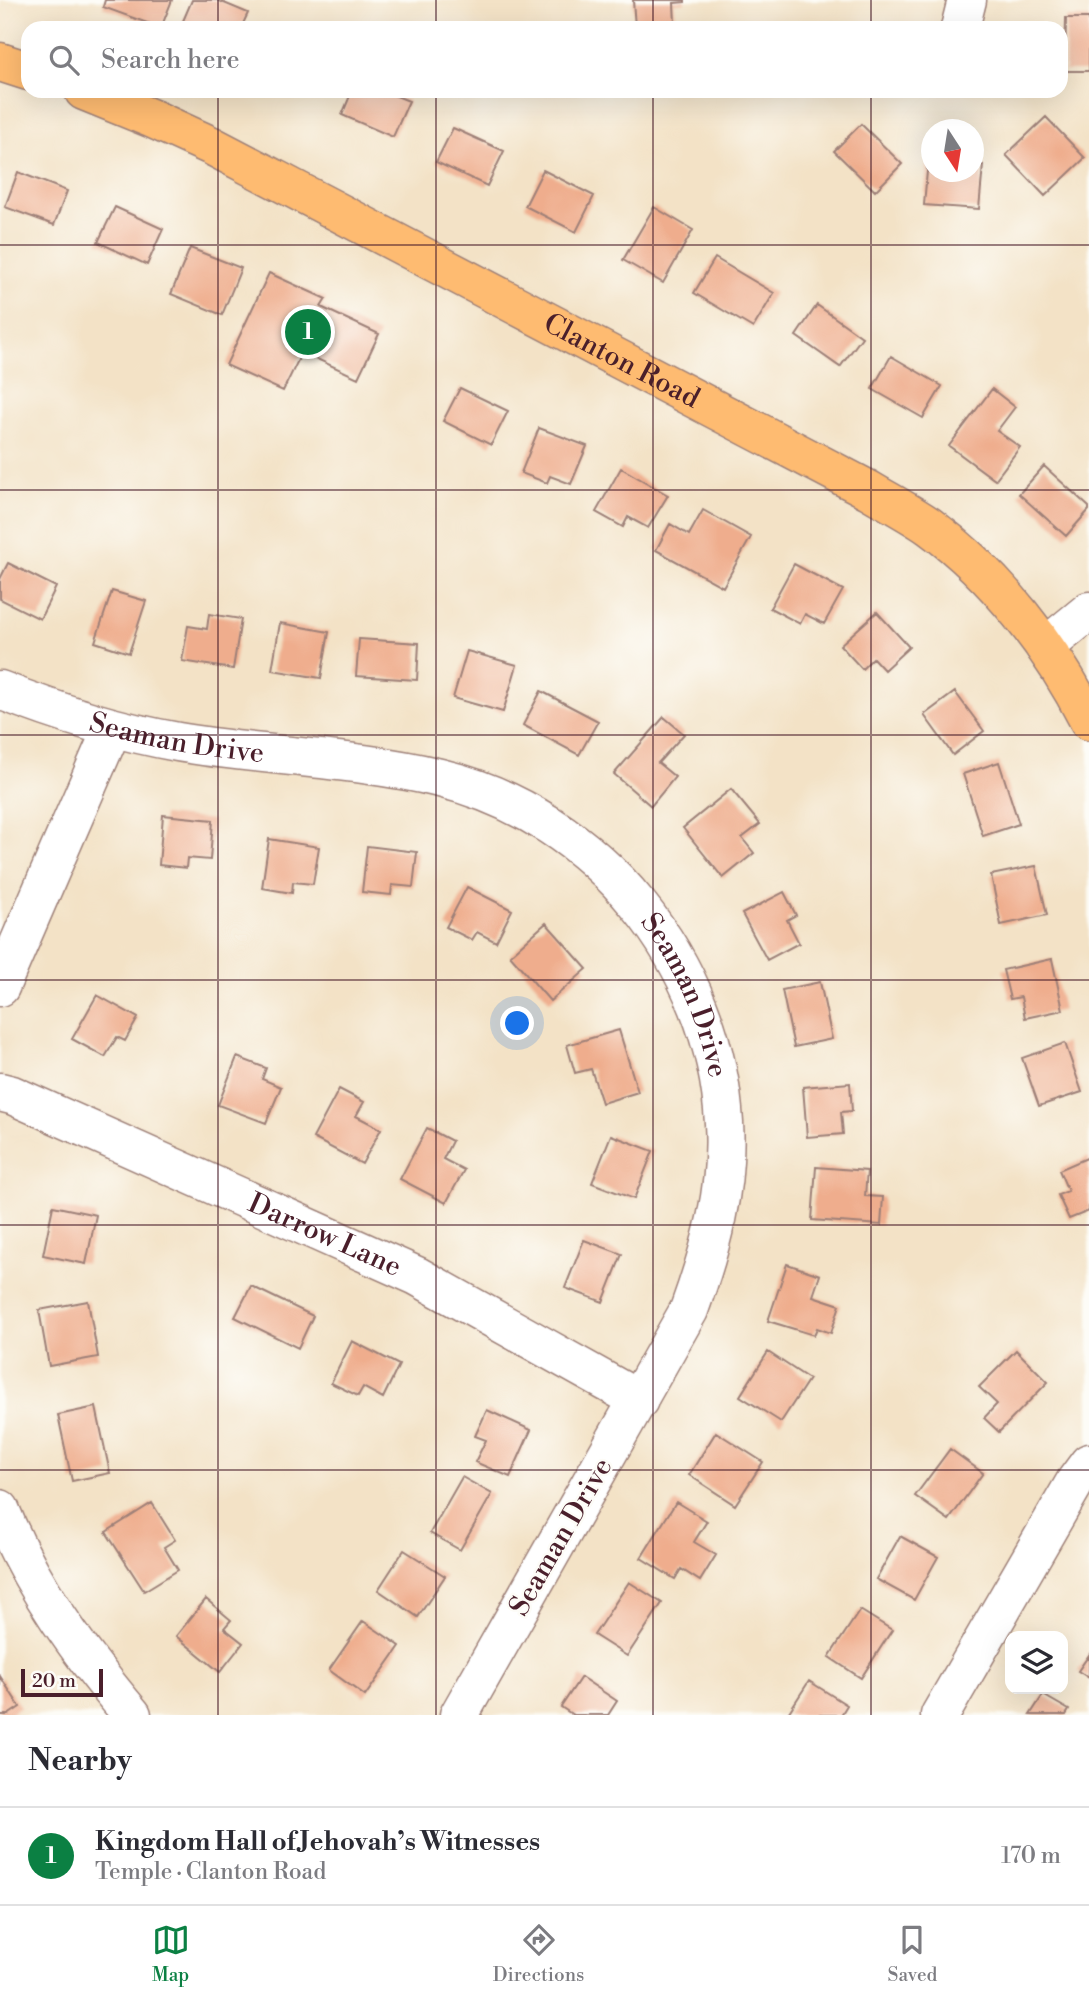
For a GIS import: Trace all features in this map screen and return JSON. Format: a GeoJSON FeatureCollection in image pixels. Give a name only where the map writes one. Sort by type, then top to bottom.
{"type":"FeatureCollection","features":[{"type":"Feature","properties":{"kind":"main road"},"geometry":{"type":"LineString","coordinates":[[0,62],[21,69]]}},
{"type":"Feature","properties":{"kind":"main road","name":"Clanton Road"},"geometry":{"type":"LineString","coordinates":[[101,98],[212,146],[869,490],[928,525],[974,563],[1017,609],[1077,696],[1089,721]]}},
{"type":"Feature","properties":{"kind":"street"},"geometry":{"type":"LineString","coordinates":[[962,21],[967,0]]}},
{"type":"Feature","properties":{"kind":"street"},"geometry":{"type":"LineString","coordinates":[[1045,648],[1089,611]]}},
{"type":"Feature","properties":{"kind":"street","name":"Seaman Drive"},"geometry":{"type":"LineString","coordinates":[[0,690],[55,712],[113,729],[180,743],[384,766],[442,778],[498,798],[577,844],[619,883],[669,947],[704,1019],[718,1070],[725,1136],[720,1206],[707,1261],[689,1310],[458,1715]]}},
{"type":"Feature","properties":{"kind":"street"},"geometry":{"type":"LineString","coordinates":[[0,987],[113,729]]}},
{"type":"Feature","properties":{"kind":"street","name":"Darrow Lane"},"geometry":{"type":"LineString","coordinates":[[0,1092],[63,1117],[417,1276],[639,1400]]}},
{"type":"Feature","properties":{"kind":"street"},"geometry":{"type":"LineString","coordinates":[[940,1715],[1075,1482],[1089,1463]]}},
{"type":"Feature","properties":{"kind":"street"},"geometry":{"type":"LineString","coordinates":[[0,1509],[11,1536],[46,1601],[88,1663],[132,1715]]}},
{"type":"Feature","properties":{"kind":"building"},"geometry":{"type":"Polygon","coordinates":[[[105,0],[172,0],[164,21],[142,21],[103,7],[105,0]]]}},
{"type":"Feature","properties":{"kind":"building"},"geometry":{"type":"Polygon","coordinates":[[[192,0],[217,0],[248,13],[244,21],[183,21],[192,0]]]}},
{"type":"Feature","properties":{"kind":"building"},"geometry":{"type":"Polygon","coordinates":[[[633,0],[685,0],[674,3],[675,21],[635,21],[633,0]]]}},
{"type":"Feature","properties":{"kind":"building"},"geometry":{"type":"Polygon","coordinates":[[[1066,18],[1089,18],[1089,71],[1068,71],[1066,18]]]}},
{"type":"Feature","properties":{"kind":"building"},"geometry":{"type":"Polygon","coordinates":[[[349,98],[402,98],[409,101],[393,137],[342,115],[349,98]]]}},
{"type":"Feature","properties":{"kind":"building"},"geometry":{"type":"Polygon","coordinates":[[[1046,117],[1085,158],[1045,196],[1006,155],[1046,117]]]}},
{"type":"Feature","properties":{"kind":"building"},"geometry":{"type":"Polygon","coordinates":[[[861,124],[902,164],[875,191],[834,151],[861,124]]]}},
{"type":"Feature","properties":{"kind":"building"},"geometry":{"type":"Polygon","coordinates":[[[453,128],[504,151],[487,186],[436,162],[453,128]]]}},
{"type":"Feature","properties":{"kind":"building"},"geometry":{"type":"Polygon","coordinates":[[[543,170],[594,196],[576,232],[525,206],[543,170]]]}},
{"type":"Feature","properties":{"kind":"building"},"geometry":{"type":"Polygon","coordinates":[[[18,172],[67,191],[54,225],[5,207],[18,172]]]}},
{"type":"Feature","properties":{"kind":"building"},"geometry":{"type":"Polygon","coordinates":[[[926,182],[981,182],[979,209],[924,205],[926,182]]]}},
{"type":"Feature","properties":{"kind":"building"},"geometry":{"type":"Polygon","coordinates":[[[115,207],[163,229],[147,265],[98,242],[115,207]]]}},
{"type":"Feature","properties":{"kind":"building"},"geometry":{"type":"Polygon","coordinates":[[[654,207],[693,230],[663,283],[623,260],[654,207]]]}},
{"type":"Feature","properties":{"kind":"building"},"geometry":{"type":"Polygon","coordinates":[[[190,248],[241,268],[222,315],[171,294],[190,248]]]}},
{"type":"Feature","properties":{"kind":"building"},"geometry":{"type":"Polygon","coordinates":[[[715,258],[774,293],[753,328],[694,293],[715,258]]]}},
{"type":"Feature","properties":{"kind":"building"},"geometry":{"type":"Polygon","coordinates":[[[269,273],[326,299],[321,307],[379,334],[358,378],[302,352],[283,391],[226,365],[269,273]]]}},
{"type":"Feature","properties":{"kind":"building"},"geometry":{"type":"Polygon","coordinates":[[[817,305],[862,337],[840,367],[796,336],[817,305]]]}},
{"type":"Feature","properties":{"kind":"building"},"geometry":{"type":"Polygon","coordinates":[[[891,356],[942,386],[923,418],[872,389],[891,356]]]}},
{"type":"Feature","properties":{"kind":"building"},"geometry":{"type":"Polygon","coordinates":[[[460,388],[508,411],[491,445],[443,421],[460,388]]]}},
{"type":"Feature","properties":{"kind":"building"},"geometry":{"type":"Polygon","coordinates":[[[992,389],[1015,407],[997,431],[1020,447],[995,480],[949,446],[992,389]]]}},
{"type":"Feature","properties":{"kind":"building"},"geometry":{"type":"Polygon","coordinates":[[[539,428],[587,446],[571,484],[550,476],[547,483],[521,473],[539,428]]]}},
{"type":"Feature","properties":{"kind":"building"},"geometry":{"type":"Polygon","coordinates":[[[1044,466],[1089,507],[1066,536],[1019,494],[1044,466]]]}},
{"type":"Feature","properties":{"kind":"building"},"geometry":{"type":"Polygon","coordinates":[[[621,468],[668,495],[648,528],[628,517],[623,527],[596,512],[621,468]]]}},
{"type":"Feature","properties":{"kind":"building"},"geometry":{"type":"Polygon","coordinates":[[[703,510],[751,537],[723,587],[656,550],[670,524],[689,535],[703,510]]]}},
{"type":"Feature","properties":{"kind":"building"},"geometry":{"type":"Polygon","coordinates":[[[8,563],[56,587],[40,619],[0,599],[0,579],[8,563]]]}},
{"type":"Feature","properties":{"kind":"building"},"geometry":{"type":"Polygon","coordinates":[[[794,564],[843,590],[824,624],[805,614],[800,624],[770,608],[794,564]]]}},
{"type":"Feature","properties":{"kind":"building"},"geometry":{"type":"Polygon","coordinates":[[[112,591],[146,601],[129,653],[95,642],[112,591]]]}},
{"type":"Feature","properties":{"kind":"building"},"geometry":{"type":"Polygon","coordinates":[[[877,612],[909,647],[884,670],[873,658],[862,669],[840,645],[877,612]]]}},
{"type":"Feature","properties":{"kind":"building"},"geometry":{"type":"Polygon","coordinates":[[[209,614],[241,619],[233,669],[182,661],[188,626],[207,629],[209,614]]]}},
{"type":"Feature","properties":{"kind":"building"},"geometry":{"type":"Polygon","coordinates":[[[280,623],[329,632],[321,678],[272,670],[280,623]]]}},
{"type":"Feature","properties":{"kind":"building"},"geometry":{"type":"Polygon","coordinates":[[[359,639],[419,643],[417,680],[356,676],[359,639]]]}},
{"type":"Feature","properties":{"kind":"building"},"geometry":{"type":"Polygon","coordinates":[[[467,651],[517,665],[503,712],[453,698],[467,651]]]}},
{"type":"Feature","properties":{"kind":"building"},"geometry":{"type":"Polygon","coordinates":[[[541,691],[598,721],[579,755],[523,725],[541,691]]]}},
{"type":"Feature","properties":{"kind":"building"},"geometry":{"type":"Polygon","coordinates":[[[955,692],[984,731],[953,755],[924,715],[955,692]]]}},
{"type":"Feature","properties":{"kind":"building"},"geometry":{"type":"Polygon","coordinates":[[[664,717],[684,734],[658,763],[675,777],[651,806],[614,774],[664,717]]]}},
{"type":"Feature","properties":{"kind":"building"},"geometry":{"type":"Polygon","coordinates":[[[999,762],[1019,824],[983,836],[963,774],[999,762]]]}},
{"type":"Feature","properties":{"kind":"building"},"geometry":{"type":"Polygon","coordinates":[[[731,789],[760,824],[742,838],[754,853],[723,878],[683,828],[731,789]]]}},
{"type":"Feature","properties":{"kind":"building"},"geometry":{"type":"Polygon","coordinates":[[[163,815],[213,820],[210,860],[187,858],[186,868],[159,865],[163,815]]]}},
{"type":"Feature","properties":{"kind":"building"},"geometry":{"type":"Polygon","coordinates":[[[269,839],[319,847],[313,884],[293,882],[292,893],[262,888],[269,839]]]}},
{"type":"Feature","properties":{"kind":"building"},"geometry":{"type":"Polygon","coordinates":[[[367,846],[417,852],[413,887],[392,885],[391,895],[362,892],[367,846]]]}},
{"type":"Feature","properties":{"kind":"building"},"geometry":{"type":"Polygon","coordinates":[[[1036,866],[1047,915],[1001,925],[991,875],[1036,866]]]}},
{"type":"Feature","properties":{"kind":"building"},"geometry":{"type":"Polygon","coordinates":[[[467,887],[512,910],[496,942],[477,932],[472,940],[446,927],[467,887]]]}},
{"type":"Feature","properties":{"kind":"building"},"geometry":{"type":"Polygon","coordinates":[[[784,892],[796,915],[787,920],[799,943],[767,960],[742,914],[784,892]]]}},
{"type":"Feature","properties":{"kind":"building"},"geometry":{"type":"Polygon","coordinates":[[[546,923],[587,969],[550,1001],[510,955],[546,923]]]}},
{"type":"Feature","properties":{"kind":"building"},"geometry":{"type":"Polygon","coordinates":[[[1052,959],[1063,1010],[1025,1018],[1021,997],[1010,999],[1003,970],[1052,959]]]}},
{"type":"Feature","properties":{"kind":"building"},"geometry":{"type":"Polygon","coordinates":[[[820,982],[832,1039],[794,1047],[782,990],[820,982]]]}},
{"type":"Feature","properties":{"kind":"building"},"geometry":{"type":"Polygon","coordinates":[[[97,995],[138,1018],[125,1041],[117,1037],[105,1057],[72,1039],[97,995]]]}},
{"type":"Feature","properties":{"kind":"building"},"geometry":{"type":"Polygon","coordinates":[[[619,1030],[638,1092],[602,1103],[591,1069],[575,1073],[567,1045],[619,1030]]]}},
{"type":"Feature","properties":{"kind":"building"},"geometry":{"type":"Polygon","coordinates":[[[1065,1043],[1082,1092],[1039,1106],[1022,1058],[1065,1043]]]}},
{"type":"Feature","properties":{"kind":"building"},"geometry":{"type":"Polygon","coordinates":[[[237,1057],[266,1068],[262,1079],[281,1087],[266,1123],[218,1105],[237,1057]]]}},
{"type":"Feature","properties":{"kind":"building"},"geometry":{"type":"Polygon","coordinates":[[[850,1083],[852,1111],[841,1112],[843,1134],[807,1137],[803,1087],[850,1083]]]}},
{"type":"Feature","properties":{"kind":"building"},"geometry":{"type":"Polygon","coordinates":[[[339,1089],[364,1102],[356,1116],[381,1129],[362,1164],[313,1138],[339,1089]]]}},
{"type":"Feature","properties":{"kind":"building"},"geometry":{"type":"Polygon","coordinates":[[[427,1128],[452,1141],[443,1159],[464,1170],[446,1203],[400,1179],[427,1128]]]}},
{"type":"Feature","properties":{"kind":"building"},"geometry":{"type":"Polygon","coordinates":[[[611,1135],[653,1151],[634,1199],[592,1183],[611,1135]]]}},
{"type":"Feature","properties":{"kind":"building"},"geometry":{"type":"Polygon","coordinates":[[[1089,1157],[1089,1211],[1069,1219],[1058,1195],[1068,1191],[1059,1170],[1089,1157]]]}},
{"type":"Feature","properties":{"kind":"building"},"geometry":{"type":"Polygon","coordinates":[[[816,1167],[867,1171],[865,1196],[883,1197],[881,1225],[812,1220],[816,1167]]]}},
{"type":"Feature","properties":{"kind":"building"},"geometry":{"type":"Polygon","coordinates":[[[53,1206],[96,1215],[86,1264],[43,1255],[53,1206]]]}},
{"type":"Feature","properties":{"kind":"building"},"geometry":{"type":"Polygon","coordinates":[[[584,1240],[622,1254],[603,1302],[565,1288],[584,1240]]]}},
{"type":"Feature","properties":{"kind":"building"},"geometry":{"type":"Polygon","coordinates":[[[787,1264],[820,1275],[813,1296],[840,1305],[831,1333],[817,1328],[814,1335],[768,1321],[787,1264]]]}},
{"type":"Feature","properties":{"kind":"building"},"geometry":{"type":"Polygon","coordinates":[[[251,1286],[313,1316],[298,1348],[235,1317],[251,1286]]]}},
{"type":"Feature","properties":{"kind":"building"},"geometry":{"type":"Polygon","coordinates":[[[88,1301],[98,1357],[49,1366],[39,1310],[88,1301]]]}},
{"type":"Feature","properties":{"kind":"building"},"geometry":{"type":"Polygon","coordinates":[[[352,1341],[399,1365],[383,1398],[363,1387],[358,1396],[331,1383],[352,1341]]]}},
{"type":"Feature","properties":{"kind":"building"},"geometry":{"type":"Polygon","coordinates":[[[1016,1350],[1048,1382],[999,1432],[984,1418],[997,1404],[979,1387],[1016,1350]]]}},
{"type":"Feature","properties":{"kind":"building"},"geometry":{"type":"Polygon","coordinates":[[[768,1352],[809,1379],[781,1422],[740,1396],[768,1352]]]}},
{"type":"Feature","properties":{"kind":"building"},"geometry":{"type":"Polygon","coordinates":[[[96,1407],[110,1473],[72,1481],[58,1415],[96,1407]]]}},
{"type":"Feature","properties":{"kind":"building"},"geometry":{"type":"Polygon","coordinates":[[[487,1410],[531,1430],[510,1477],[475,1462],[486,1440],[475,1436],[487,1410]]]}},
{"type":"Feature","properties":{"kind":"building"},"geometry":{"type":"Polygon","coordinates":[[[716,1432],[763,1462],[735,1505],[689,1475],[716,1432]]]}},
{"type":"Feature","properties":{"kind":"building"},"geometry":{"type":"Polygon","coordinates":[[[950,1449],[983,1473],[949,1520],[915,1496],[950,1449]]]}},
{"type":"Feature","properties":{"kind":"building"},"geometry":{"type":"Polygon","coordinates":[[[462,1477],[492,1494],[460,1550],[430,1533],[462,1477]]]}},
{"type":"Feature","properties":{"kind":"building"},"geometry":{"type":"Polygon","coordinates":[[[676,1502],[707,1521],[694,1542],[716,1555],[700,1581],[681,1569],[675,1579],[641,1558],[676,1502]]]}},
{"type":"Feature","properties":{"kind":"building"},"geometry":{"type":"Polygon","coordinates":[[[152,1503],[175,1540],[164,1547],[178,1570],[144,1591],[106,1532],[152,1503]]]}},
{"type":"Feature","properties":{"kind":"building"},"geometry":{"type":"Polygon","coordinates":[[[900,1536],[938,1557],[914,1600],[876,1579],[900,1536]]]}},
{"type":"Feature","properties":{"kind":"building"},"geometry":{"type":"Polygon","coordinates":[[[404,1550],[445,1576],[418,1617],[378,1590],[404,1550]]]}},
{"type":"Feature","properties":{"kind":"building"},"geometry":{"type":"Polygon","coordinates":[[[629,1582],[662,1603],[627,1656],[594,1635],[629,1582]]]}},
{"type":"Feature","properties":{"kind":"building"},"geometry":{"type":"Polygon","coordinates":[[[206,1599],[231,1620],[224,1628],[243,1643],[220,1672],[176,1636],[206,1599]]]}},
{"type":"Feature","properties":{"kind":"building"},"geometry":{"type":"Polygon","coordinates":[[[860,1610],[892,1630],[861,1678],[829,1657],[860,1610]]]}},
{"type":"Feature","properties":{"kind":"building"},"geometry":{"type":"Polygon","coordinates":[[[363,1621],[400,1646],[365,1696],[329,1670],[363,1621]]]}},
{"type":"Feature","properties":{"kind":"building"},"geometry":{"type":"Polygon","coordinates":[[[1089,1655],[1089,1678],[1078,1671],[1089,1655]]]}},
{"type":"Feature","properties":{"kind":"building"},"geometry":{"type":"Polygon","coordinates":[[[0,1676],[20,1707],[8,1715],[0,1715],[0,1676]]]}},
{"type":"Feature","properties":{"kind":"building"},"geometry":{"type":"Polygon","coordinates":[[[581,1677],[617,1701],[608,1715],[573,1715],[561,1707],[581,1677]]]}},
{"type":"Feature","properties":{"kind":"building"},"geometry":{"type":"Polygon","coordinates":[[[809,1681],[847,1705],[841,1715],[787,1715],[809,1681]]]}},
{"type":"Feature","properties":{"kind":"building"},"geometry":{"type":"Polygon","coordinates":[[[1043,1695],[1069,1710],[1066,1715],[1030,1715],[1043,1695]]]}},
{"type":"Feature","properties":{"kind":"place","name":"Kingdom Hall of Jehovah’s Witnesses"},"geometry":{"type":"Point","coordinates":[308,332]}}]}
